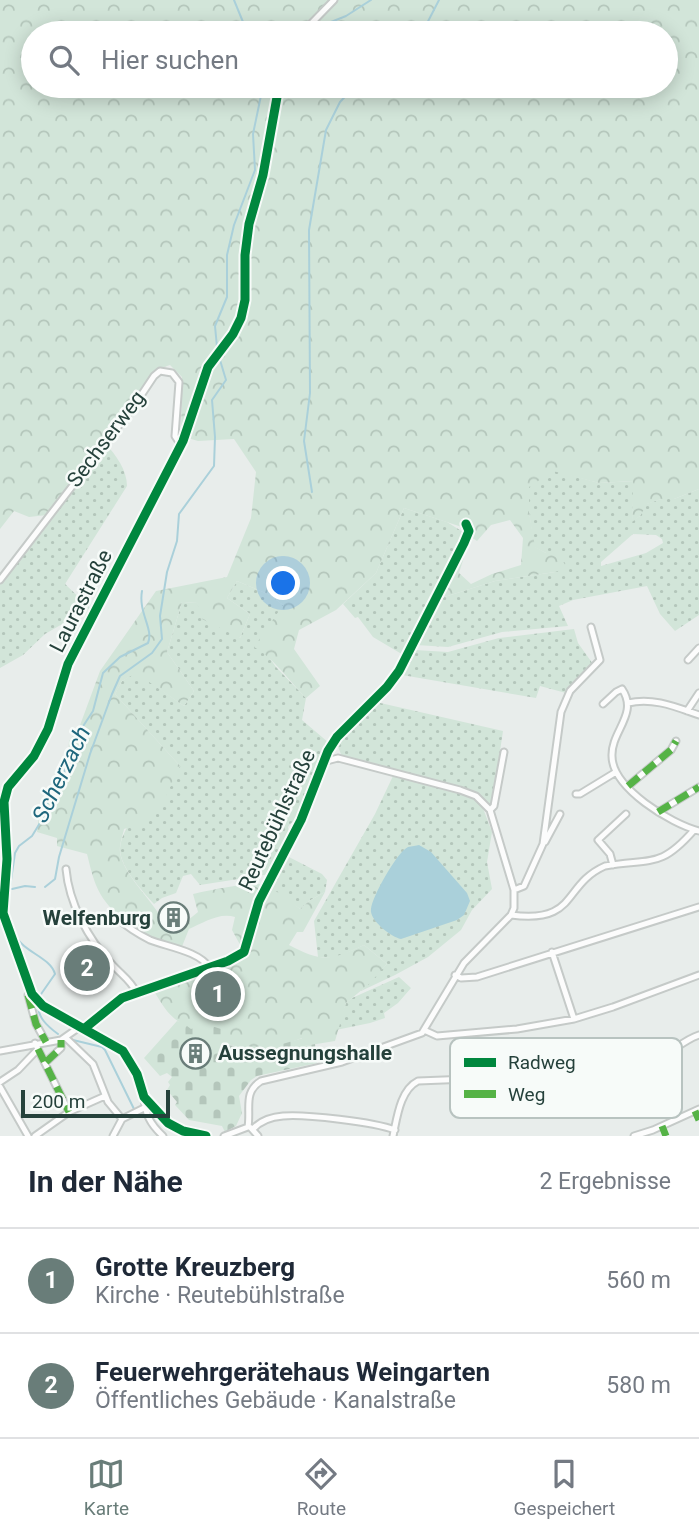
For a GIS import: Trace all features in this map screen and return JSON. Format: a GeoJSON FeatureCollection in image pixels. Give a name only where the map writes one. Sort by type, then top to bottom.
{"type":"FeatureCollection","features":[{"type":"Feature","properties":{"kind":"street"},"geometry":{"type":"LineString","coordinates":[[314,21],[334,0]]}},
{"type":"Feature","properties":{"kind":"street","name":"Laurastraße"},"geometry":{"type":"LineString","coordinates":[[2,802],[8,788],[34,755],[48,729],[68,664],[181,445],[208,367],[233,334],[241,318],[245,300],[245,255],[249,224],[263,175],[277,98]]}},
{"type":"Feature","properties":{"kind":"street","name":"Sechserweg"},"geometry":{"type":"LineString","coordinates":[[0,580],[134,406],[154,376],[160,372],[172,373],[179,382],[175,436],[181,445]]}},
{"type":"Feature","properties":{"kind":"street","name":"Reutebühlstraße"},"geometry":{"type":"LineString","coordinates":[[63,1039],[113,1003],[136,992],[234,959],[246,948],[259,901],[301,820],[323,762],[333,743],[387,687],[406,659],[464,543],[468,531],[466,524]]}},
{"type":"Feature","properties":{"kind":"street"},"geometry":{"type":"LineString","coordinates":[[543,844],[561,712],[565,700],[600,660],[591,627]]}},
{"type":"Feature","properties":{"kind":"street"},"geometry":{"type":"LineString","coordinates":[[688,660],[699,648]]}},
{"type":"Feature","properties":{"kind":"street"},"geometry":{"type":"LineString","coordinates":[[511,915],[534,917],[555,912],[564,906],[590,874],[612,865],[664,858],[696,831],[657,812],[616,772],[612,747],[626,716],[628,703],[622,689],[603,704]]}},
{"type":"Feature","properties":{"kind":"street"},"geometry":{"type":"LineString","coordinates":[[687,711],[699,693]]}},
{"type":"Feature","properties":{"kind":"street"},"geometry":{"type":"LineString","coordinates":[[628,703],[652,701],[699,715]]}},
{"type":"Feature","properties":{"kind":"street"},"geometry":{"type":"LineString","coordinates":[[628,786],[671,750],[676,741]]}},
{"type":"Feature","properties":{"kind":"street"},"geometry":{"type":"LineString","coordinates":[[333,743],[338,758]]}},
{"type":"Feature","properties":{"kind":"street"},"geometry":{"type":"LineString","coordinates":[[490,810],[494,807],[503,752]]}},
{"type":"Feature","properties":{"kind":"street"},"geometry":{"type":"LineString","coordinates":[[258,1136],[250,1128],[249,1113],[250,1093],[255,1084],[342,1062],[407,1040],[425,1030],[455,975],[511,915],[514,908],[514,890],[490,810],[476,796],[338,758],[323,762]]}},
{"type":"Feature","properties":{"kind":"street"},"geometry":{"type":"LineString","coordinates":[[576,794],[616,772]]}},
{"type":"Feature","properties":{"kind":"street"},"geometry":{"type":"LineString","coordinates":[[657,812],[699,787]]}},
{"type":"Feature","properties":{"kind":"street"},"geometry":{"type":"LineString","coordinates":[[2,802],[2,905],[29,988],[43,1006],[110,1041],[126,1054],[137,1073],[148,1119],[163,1136]]}},
{"type":"Feature","properties":{"kind":"street"},"geometry":{"type":"LineString","coordinates":[[514,890],[524,886],[560,814]]}},
{"type":"Feature","properties":{"kind":"street"},"geometry":{"type":"LineString","coordinates":[[612,865],[610,855],[598,840],[626,814]]}},
{"type":"Feature","properties":{"kind":"street"},"geometry":{"type":"LineString","coordinates":[[66,869],[69,887],[86,929],[101,952],[131,983],[136,992]]}},
{"type":"Feature","properties":{"kind":"street"},"geometry":{"type":"LineString","coordinates":[[455,975],[461,978],[477,977],[699,907]]}},
{"type":"Feature","properties":{"kind":"street"},"geometry":{"type":"LineString","coordinates":[[117,918],[144,937],[187,953],[207,963],[210,968]]}},
{"type":"Feature","properties":{"kind":"street"},"geometry":{"type":"LineString","coordinates":[[0,932],[8,929]]}},
{"type":"Feature","properties":{"kind":"street"},"geometry":{"type":"LineString","coordinates":[[552,952],[575,1018]]}},
{"type":"Feature","properties":{"kind":"street"},"geometry":{"type":"LineString","coordinates":[[425,1030],[437,1036],[517,1030],[613,1007],[699,975]]}},
{"type":"Feature","properties":{"kind":"street"},"geometry":{"type":"LineString","coordinates":[[28,996],[36,1024],[46,1042]]}},
{"type":"Feature","properties":{"kind":"street"},"geometry":{"type":"LineString","coordinates":[[682,1045],[699,1035]]}},
{"type":"Feature","properties":{"kind":"street"},"geometry":{"type":"LineString","coordinates":[[46,1062],[61,1048],[63,1039]]}},
{"type":"Feature","properties":{"kind":"street"},"geometry":{"type":"LineString","coordinates":[[0,1051],[63,1039],[93,1064],[105,1096],[122,1119]]}},
{"type":"Feature","properties":{"kind":"street"},"geometry":{"type":"LineString","coordinates":[[36,1046],[69,1112]]}},
{"type":"Feature","properties":{"kind":"street"},"geometry":{"type":"LineString","coordinates":[[28,1136],[0,1085],[18,1070],[36,1046]]}},
{"type":"Feature","properties":{"kind":"street"},"geometry":{"type":"LineString","coordinates":[[224,1136],[283,1116],[384,1126],[394,1133],[404,1095],[409,1088],[418,1081],[450,1080]]}},
{"type":"Feature","properties":{"kind":"street"},"geometry":{"type":"LineString","coordinates":[[35,1136],[69,1112],[105,1096]]}},
{"type":"Feature","properties":{"kind":"street"},"geometry":{"type":"LineString","coordinates":[[113,1136],[122,1119],[147,1107]]}},
{"type":"Feature","properties":{"kind":"street"},"geometry":{"type":"LineString","coordinates":[[147,1107],[183,1131],[206,1136]]}},
{"type":"Feature","properties":{"kind":"street"},"geometry":{"type":"LineString","coordinates":[[682,1117],[699,1109]]}},
{"type":"Feature","properties":{"kind":"street"},"geometry":{"type":"LineString","coordinates":[[249,1113],[260,1122]]}},
{"type":"Feature","properties":{"kind":"street"},"geometry":{"type":"LineString","coordinates":[[634,1136],[679,1118]]}},
{"type":"Feature","properties":{"kind":"street"},"geometry":{"type":"LineString","coordinates":[[662,1126],[666,1136]]}},
{"type":"Feature","properties":{"kind":"green space"},"geometry":{"type":"Polygon","coordinates":[[[0,0],[699,0],[699,489],[674,499],[661,499],[647,504],[640,516],[632,522],[633,481],[599,483],[553,471],[529,487],[529,512],[535,547],[546,553],[558,553],[567,568],[495,581],[438,599],[461,551],[465,554],[459,573],[471,584],[521,565],[523,538],[510,520],[491,525],[477,541],[471,537],[471,530],[404,508],[376,573],[336,610],[299,630],[294,649],[320,686],[306,698],[274,663],[254,647],[283,605],[270,595],[237,581],[227,598],[250,614],[240,638],[202,619],[197,603],[182,602],[167,652],[194,691],[184,706],[136,673],[122,681],[115,694],[180,766],[165,798],[150,820],[124,829],[120,846],[126,869],[162,919],[182,925],[198,912],[193,894],[230,887],[263,885],[278,892],[300,909],[325,892],[303,932],[297,932],[289,945],[310,955],[327,957],[364,945],[387,964],[346,1003],[335,1041],[304,1046],[302,1038],[271,1049],[250,1049],[215,1040],[183,1025],[162,1005],[152,988],[244,952],[232,930],[235,917],[217,917],[189,929],[181,949],[134,929],[136,926],[123,913],[119,916],[101,895],[94,881],[87,854],[57,846],[57,838],[37,832],[46,800],[67,774],[69,741],[79,728],[100,671],[156,591],[227,577],[251,518],[256,472],[234,439],[198,441],[181,436],[182,377],[170,365],[155,370],[132,405],[47,515],[29,517],[14,511],[0,529],[0,0]]]}},
{"type":"Feature","properties":{"kind":"green space"},"geometry":{"type":"Polygon","coordinates":[[[105,443],[120,463],[127,486],[65,584],[90,608],[45,634],[23,655],[0,668],[0,580],[105,443]]]}},
{"type":"Feature","properties":{"kind":"green space"},"geometry":{"type":"Polygon","coordinates":[[[553,470],[599,483],[634,481],[632,521],[640,516],[646,504],[661,499],[674,499],[699,489],[699,615],[675,631],[660,614],[647,586],[573,600],[559,606],[568,626],[502,632],[448,647],[416,645],[438,599],[495,581],[555,572],[546,553],[534,547],[529,512],[529,486],[553,470]],[[633,534],[601,562],[601,566],[646,553],[663,543],[656,535],[633,534]]]}},
{"type":"Feature","properties":{"kind":"green space"},"geometry":{"type":"Polygon","coordinates":[[[404,508],[447,522],[463,532],[405,656],[373,637],[358,617],[355,618],[343,604],[376,573],[404,508]]]}},
{"type":"Feature","properties":{"kind":"green space"},"geometry":{"type":"Polygon","coordinates":[[[237,581],[270,595],[283,605],[266,653],[306,698],[302,720],[329,743],[299,819],[288,827],[290,836],[270,874],[200,885],[191,874],[183,876],[176,893],[154,904],[138,886],[124,863],[120,849],[122,838],[135,816],[180,766],[115,694],[122,681],[136,672],[184,706],[194,691],[167,652],[182,602],[197,603],[240,638],[250,614],[227,598],[237,581]]]}},
{"type":"Feature","properties":{"kind":"green space"},"geometry":{"type":"Polygon","coordinates":[[[574,629],[578,643],[593,664],[566,693],[540,686],[536,698],[402,675],[415,650],[448,652],[499,638],[574,629]]]}},
{"type":"Feature","properties":{"kind":"green space"},"geometry":{"type":"Polygon","coordinates":[[[376,702],[503,731],[492,805],[481,797],[342,757],[338,739],[376,702]]]}},
{"type":"Feature","properties":{"kind":"green space"},"geometry":{"type":"Polygon","coordinates":[[[393,776],[458,792],[481,803],[492,832],[487,862],[492,889],[472,910],[461,930],[428,957],[361,991],[387,964],[364,945],[336,958],[318,957],[314,921],[375,814],[393,776]]]}},
{"type":"Feature","properties":{"kind":"green space"},"geometry":{"type":"Polygon","coordinates":[[[287,856],[322,874],[327,880],[325,892],[300,909],[270,888],[287,856]]]}},
{"type":"Feature","properties":{"kind":"green space"},"geometry":{"type":"Polygon","coordinates":[[[399,977],[411,988],[398,1003],[384,1013],[385,1018],[336,1030],[346,1003],[399,977]]]}},
{"type":"Feature","properties":{"kind":"green space"},"geometry":{"type":"Polygon","coordinates":[[[177,1021],[191,1029],[205,1024],[221,1029],[227,1045],[262,1050],[303,1038],[305,1046],[315,1044],[317,1063],[257,1076],[251,1080],[239,1096],[242,1113],[236,1126],[225,1132],[222,1126],[189,1120],[175,1105],[177,1102],[167,1090],[172,1077],[167,1073],[160,1076],[144,1058],[177,1021]]]}},
{"type":"Feature","properties":{"kind":"water"},"geometry":{"type":"Polygon","coordinates":[[[419,845],[431,852],[467,893],[470,901],[464,915],[457,920],[401,939],[392,935],[373,918],[372,903],[398,857],[408,847],[419,845]]]}},
{"type":"Feature","properties":{"kind":"waterway"},"geometry":{"type":"LineString","coordinates":[[234,0],[243,21]]}},
{"type":"Feature","properties":{"kind":"waterway","name":"Scherzach"},"geometry":{"type":"LineString","coordinates":[[334,21],[371,0]]}},
{"type":"Feature","properties":{"kind":"waterway"},"geometry":{"type":"LineString","coordinates":[[428,21],[439,0]]}},
{"type":"Feature","properties":{"kind":"waterway","name":"Scherzach"},"geometry":{"type":"LineString","coordinates":[[217,347],[215,326],[227,297],[227,255],[234,225],[255,170],[253,134],[260,98]]}},
{"type":"Feature","properties":{"kind":"waterway"},"geometry":{"type":"LineString","coordinates":[[312,492],[304,441],[310,393],[309,230],[326,130],[344,98]]}},
{"type":"Feature","properties":{"kind":"waterway"},"geometry":{"type":"LineString","coordinates":[[45,887],[55,879],[90,754],[120,676],[152,653],[162,639],[160,616],[167,572],[177,541],[179,514],[214,466],[212,400],[226,380],[220,360]]}},
{"type":"Feature","properties":{"kind":"waterway","name":"Scherzach"},"geometry":{"type":"LineString","coordinates":[[39,997],[55,974],[45,961],[19,941],[12,927],[7,907],[15,853],[19,846],[32,836],[43,818],[49,797],[63,776],[76,737],[93,711],[103,673],[120,657],[148,643],[149,632],[142,606],[142,591]]}},
{"type":"Feature","properties":{"kind":"waterway"},"geometry":{"type":"LineString","coordinates":[[12,889],[35,887]]}},
{"type":"Feature","properties":{"kind":"waterway","name":"Scherzach"},"geometry":{"type":"LineString","coordinates":[[38,1003],[39,1013],[44,1021],[58,1034]]}},
{"type":"Feature","properties":{"kind":"waterway","name":"Scherzach"},"geometry":{"type":"LineString","coordinates":[[73,1040],[105,1050],[134,1109]]}},
{"type":"Feature","properties":{"kind":"marked path"},"geometry":{"type":"LineString","coordinates":[[628,786],[671,750],[676,741]]}},
{"type":"Feature","properties":{"kind":"marked path"},"geometry":{"type":"LineString","coordinates":[[658,812],[699,787]]}},
{"type":"Feature","properties":{"kind":"marked path"},"geometry":{"type":"LineString","coordinates":[[28,995],[36,1024],[46,1042]]}},
{"type":"Feature","properties":{"kind":"marked path"},"geometry":{"type":"LineString","coordinates":[[46,1062],[61,1048],[61,1040]]}},
{"type":"Feature","properties":{"kind":"marked path"},"geometry":{"type":"LineString","coordinates":[[38,1049],[69,1112]]}},
{"type":"Feature","properties":{"kind":"marked path"},"geometry":{"type":"LineString","coordinates":[[695,1111],[699,1120]]}},
{"type":"Feature","properties":{"kind":"marked path"},"geometry":{"type":"LineString","coordinates":[[662,1126],[666,1136]]}},
{"type":"Feature","properties":{"kind":"cycle path"},"geometry":{"type":"LineString","coordinates":[[206,1136],[183,1131],[168,1123],[144,1097],[137,1074],[123,1051],[43,1006],[32,994],[3,913],[7,859],[4,802],[8,787],[34,756],[48,729],[68,664],[183,441],[208,367],[233,334],[241,318],[245,300],[245,255],[249,224],[263,175],[277,98]]}},
{"type":"Feature","properties":{"kind":"cycle path"},"geometry":{"type":"LineString","coordinates":[[85,1028],[122,998],[228,961],[244,952],[259,901],[301,820],[328,751],[337,737],[387,687],[399,671],[464,543],[469,531],[466,524]]}},
{"type":"Feature","properties":{"kind":"place","name":"Welfenburg"},"geometry":{"type":"Point","coordinates":[174,918]}},
{"type":"Feature","properties":{"kind":"place","name":"Feuerwehrgerätehaus Weingarten"},"geometry":{"type":"Point","coordinates":[87,968]}},
{"type":"Feature","properties":{"kind":"place","name":"Grotte Kreuzberg"},"geometry":{"type":"Point","coordinates":[218,994]}},
{"type":"Feature","properties":{"kind":"place","name":"Aussegnungshalle"},"geometry":{"type":"Point","coordinates":[195,1053]}}]}
